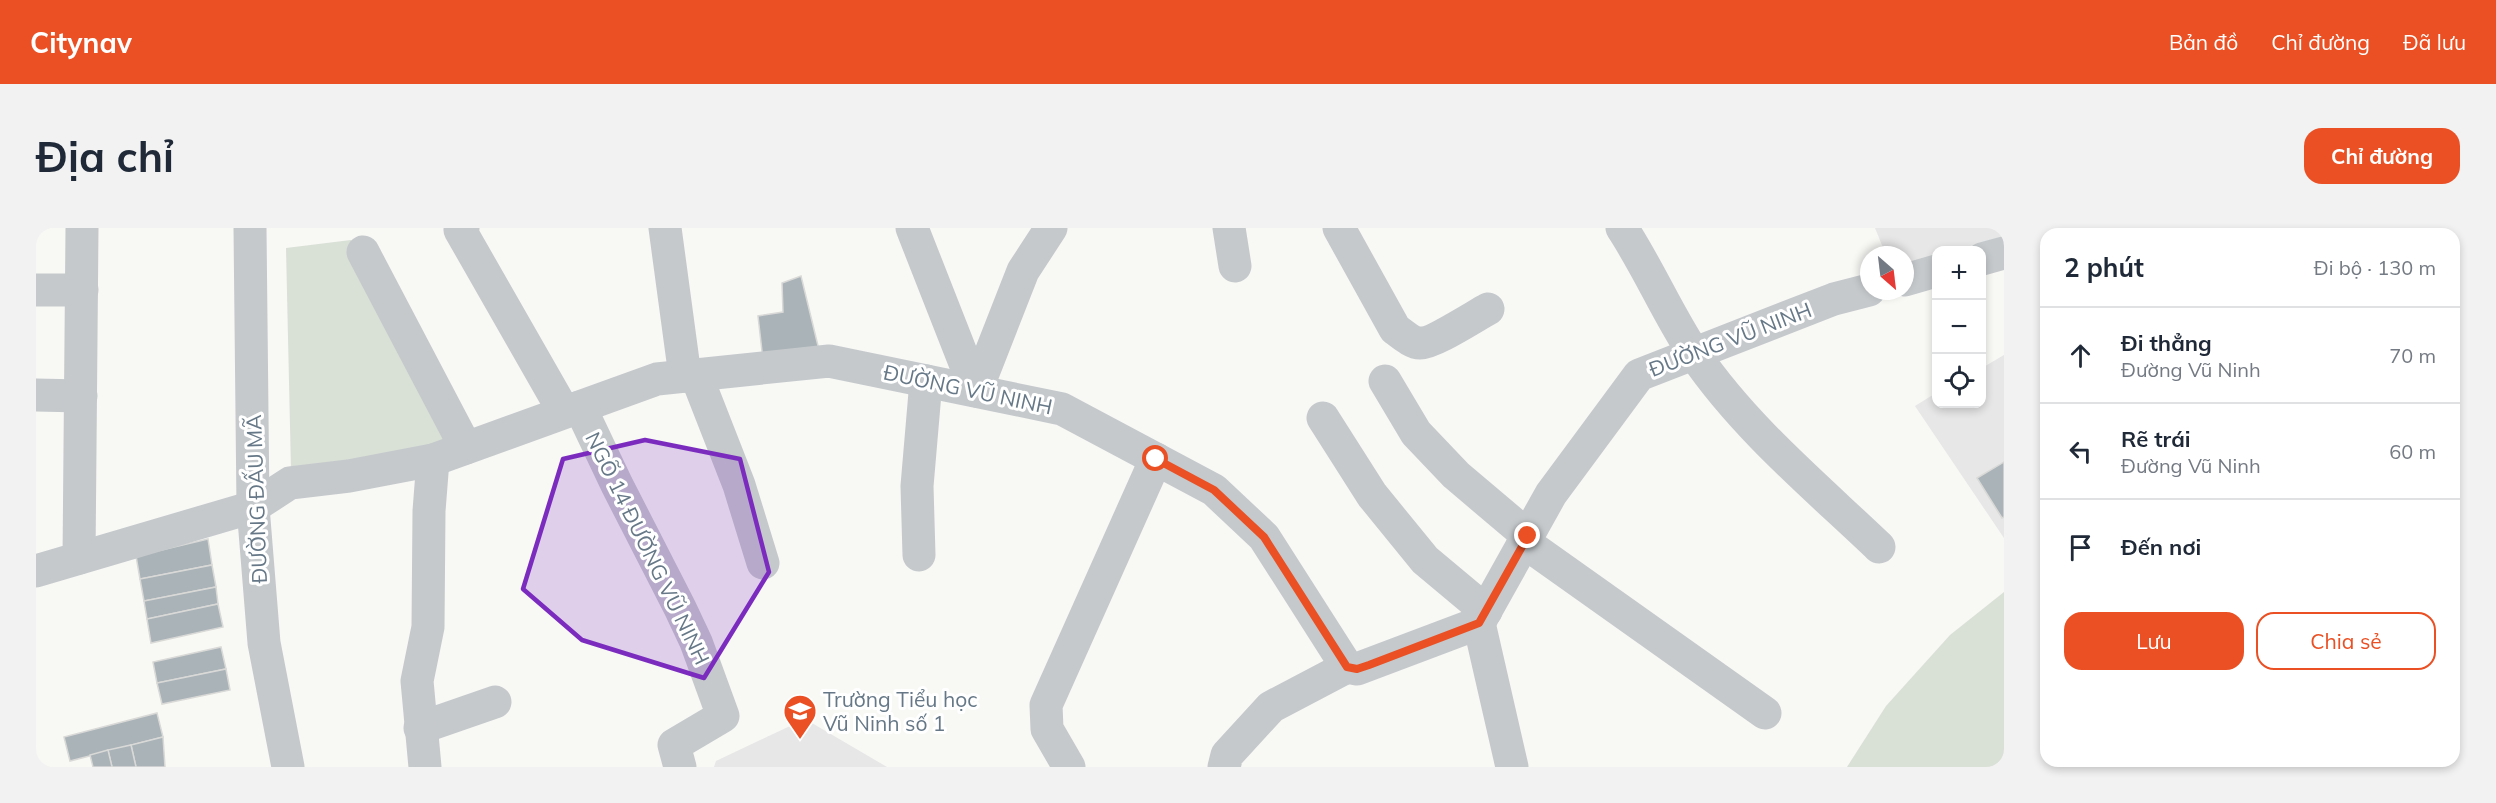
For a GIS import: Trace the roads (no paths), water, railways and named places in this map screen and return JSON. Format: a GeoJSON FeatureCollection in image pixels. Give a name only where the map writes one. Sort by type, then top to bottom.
{"type":"FeatureCollection","features":[{"type":"Feature","properties":{"kind":"street"},"geometry":{"type":"LineString","coordinates":[[79,558],[82,228]]}},
{"type":"Feature","properties":{"kind":"street","name":"ĐƯỜNG ĐẤU MÃ"},"geometry":{"type":"LineString","coordinates":[[250,228],[254,507],[264,643],[288,767]]}},
{"type":"Feature","properties":{"kind":"street"},"geometry":{"type":"LineString","coordinates":[[665,228],[691,376],[739,485],[763,563]]}},
{"type":"Feature","properties":{"kind":"street"},"geometry":{"type":"LineString","coordinates":[[912,228],[976,391]]}},
{"type":"Feature","properties":{"kind":"street"},"geometry":{"type":"LineString","coordinates":[[976,391],[1023,271],[1051,228]]}},
{"type":"Feature","properties":{"kind":"street"},"geometry":{"type":"LineString","coordinates":[[1229,228],[1236,266]]}},
{"type":"Feature","properties":{"kind":"street"},"geometry":{"type":"LineString","coordinates":[[1338,228],[1395,329],[1407,338],[1420,343],[1434,339],[1488,309]]}},
{"type":"Feature","properties":{"kind":"street"},"geometry":{"type":"LineString","coordinates":[[1622,228],[1640,255],[1694,353],[1714,380],[1761,434],[1879,547]]}},
{"type":"Feature","properties":{"kind":"street"},"geometry":{"type":"LineString","coordinates":[[461,229],[572,410]]}},
{"type":"Feature","properties":{"kind":"street"},"geometry":{"type":"LineString","coordinates":[[363,252],[466,448]]}},
{"type":"Feature","properties":{"kind":"street"},"geometry":{"type":"LineString","coordinates":[[1986,258],[2004,253]]}},
{"type":"Feature","properties":{"kind":"street"},"geometry":{"type":"LineString","coordinates":[[1914,277],[1932,272]]}},
{"type":"Feature","properties":{"kind":"street"},"geometry":{"type":"LineString","coordinates":[[36,290],[82,291]]}},
{"type":"Feature","properties":{"kind":"street","name":"ĐƯỜNG VŨ NINH"},"geometry":{"type":"LineString","coordinates":[[1483,617],[1551,494],[1639,375],[1834,299],[1860,292]]}},
{"type":"Feature","properties":{"kind":"street","name":"ĐƯỜNG VŨ NINH"},"geometry":{"type":"LineString","coordinates":[[36,571],[254,507],[290,483],[349,476],[433,460],[657,379],[829,361],[1062,409],[1214,490],[1264,537],[1347,667]]}},
{"type":"Feature","properties":{"kind":"street"},"geometry":{"type":"LineString","coordinates":[[919,555],[916,486],[927,381]]}},
{"type":"Feature","properties":{"kind":"street"},"geometry":{"type":"LineString","coordinates":[[1385,381],[1416,433],[1456,475],[1526,539],[1765,713]]}},
{"type":"Feature","properties":{"kind":"street"},"geometry":{"type":"LineString","coordinates":[[36,395],[81,396]]}},
{"type":"Feature","properties":{"kind":"street","name":"NGÕ 14 ĐƯỜNG VŨ NINH"},"geometry":{"type":"LineString","coordinates":[[572,410],[616,485],[680,608],[696,642],[723,716],[674,745],[680,767]]}},
{"type":"Feature","properties":{"kind":"street"},"geometry":{"type":"LineString","coordinates":[[1323,418],[1372,495],[1425,560],[1483,617],[1516,765]]}},
{"type":"Feature","properties":{"kind":"street"},"geometry":{"type":"LineString","coordinates":[[1069,767],[1047,729],[1046,705],[1156,459]]}},
{"type":"Feature","properties":{"kind":"street"},"geometry":{"type":"LineString","coordinates":[[425,767],[417,681],[428,627],[429,511],[433,460]]}},
{"type":"Feature","properties":{"kind":"street"},"geometry":{"type":"LineString","coordinates":[[1224,767],[1227,755],[1271,707],[1347,667],[1357,669],[1369,665],[1483,617]]}},
{"type":"Feature","properties":{"kind":"street"},"geometry":{"type":"LineString","coordinates":[[420,728],[495,702]]}},
{"type":"Feature","properties":{"kind":"place","name":"Trường Tiểu học Vũ Ninh số 1"},"geometry":{"type":"Point","coordinates":[800,740]}}]}
